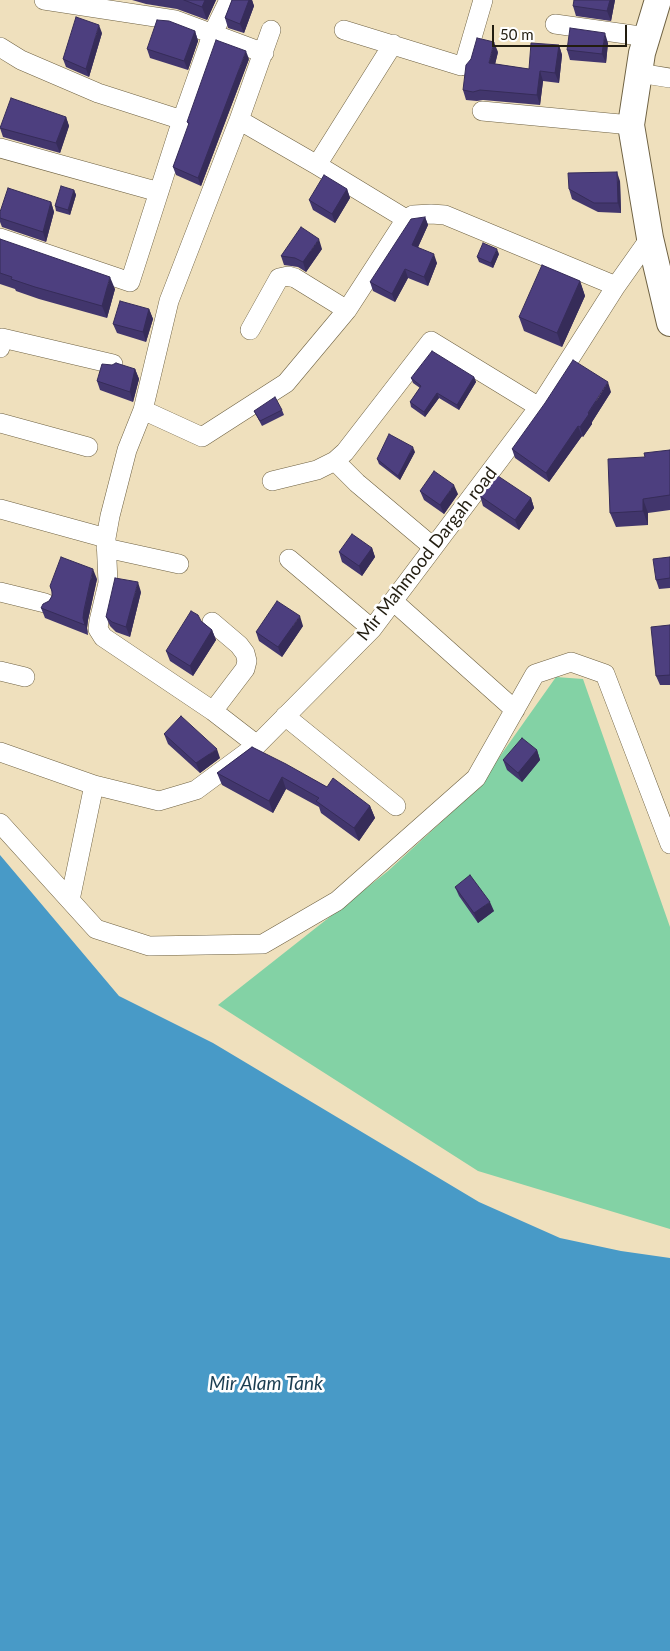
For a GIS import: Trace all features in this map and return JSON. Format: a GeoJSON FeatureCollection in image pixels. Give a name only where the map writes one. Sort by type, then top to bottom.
{"type":"FeatureCollection","features":[{"type":"Feature","properties":{"kind":"main road"},"geometry":{"type":"LineString","coordinates":[[658,0],[639,73],[631,125],[650,238],[670,322]]}},
{"type":"Feature","properties":{"kind":"street"},"geometry":{"type":"LineString","coordinates":[[44,0],[175,20],[264,53]]}},
{"type":"Feature","properties":{"kind":"street"},"geometry":{"type":"LineString","coordinates":[[0,238],[130,282],[182,120],[212,35],[229,0]]}},
{"type":"Feature","properties":{"kind":"street"},"geometry":{"type":"LineString","coordinates":[[344,30],[459,65],[464,64],[483,0]]}},
{"type":"Feature","properties":{"kind":"street"},"geometry":{"type":"LineString","coordinates":[[555,24],[647,37]]}},
{"type":"Feature","properties":{"kind":"street"},"geometry":{"type":"LineString","coordinates":[[257,744],[214,711],[103,637],[98,629],[98,621],[108,583],[106,543],[110,516],[127,450],[143,410],[169,301],[239,120],[271,30]]}},
{"type":"Feature","properties":{"kind":"street"},"geometry":{"type":"LineString","coordinates":[[317,165],[393,44]]}},
{"type":"Feature","properties":{"kind":"street"},"geometry":{"type":"LineString","coordinates":[[0,47],[21,60],[98,93],[182,120]]}},
{"type":"Feature","properties":{"kind":"street"},"geometry":{"type":"LineString","coordinates":[[639,73],[670,78]]}},
{"type":"Feature","properties":{"kind":"street"},"geometry":{"type":"LineString","coordinates":[[482,111],[631,125]]}},
{"type":"Feature","properties":{"kind":"street"},"geometry":{"type":"LineString","coordinates":[[239,120],[406,219]]}},
{"type":"Feature","properties":{"kind":"street"},"geometry":{"type":"LineString","coordinates":[[0,150],[160,192]]}},
{"type":"Feature","properties":{"kind":"street"},"geometry":{"type":"LineString","coordinates":[[143,410],[202,437],[286,383],[347,310],[406,219],[414,215],[444,215],[616,286]]}},
{"type":"Feature","properties":{"kind":"street","name":"Mir Mahmood Dargah road"},"geometry":{"type":"LineString","coordinates":[[0,752],[94,785],[158,801],[196,790],[257,744],[372,629],[540,406],[616,286],[650,238]]}},
{"type":"Feature","properties":{"kind":"street"},"geometry":{"type":"LineString","coordinates":[[250,330],[279,278],[288,276],[295,278],[347,310]]}},
{"type":"Feature","properties":{"kind":"street"},"geometry":{"type":"LineString","coordinates":[[1,341],[113,364]]}},
{"type":"Feature","properties":{"kind":"street"},"geometry":{"type":"LineString","coordinates":[[272,481],[317,470],[335,461],[345,452],[431,341],[540,406]]}},
{"type":"Feature","properties":{"kind":"street"},"geometry":{"type":"LineString","coordinates":[[0,423],[88,447]]}},
{"type":"Feature","properties":{"kind":"street"},"geometry":{"type":"LineString","coordinates":[[335,461],[357,483],[433,547]]}},
{"type":"Feature","properties":{"kind":"street"},"geometry":{"type":"LineString","coordinates":[[0,509],[106,543],[180,564]]}},
{"type":"Feature","properties":{"kind":"street"},"geometry":{"type":"LineString","coordinates":[[289,559],[372,629]]}},
{"type":"Feature","properties":{"kind":"street"},"geometry":{"type":"LineString","coordinates":[[0,592],[44,603]]}},
{"type":"Feature","properties":{"kind":"street"},"geometry":{"type":"LineString","coordinates":[[393,601],[515,710]]}},
{"type":"Feature","properties":{"kind":"street"},"geometry":{"type":"LineString","coordinates":[[212,622],[240,645],[245,652],[247,661],[245,669],[214,711]]}},
{"type":"Feature","properties":{"kind":"street"},"geometry":{"type":"LineString","coordinates":[[0,824],[96,929],[149,946],[263,944],[337,901],[476,778],[535,674],[571,662],[604,674],[670,844]]}},
{"type":"Feature","properties":{"kind":"street"},"geometry":{"type":"LineString","coordinates":[[0,671],[24,677]]}},
{"type":"Feature","properties":{"kind":"street"},"geometry":{"type":"LineString","coordinates":[[285,716],[396,806]]}},
{"type":"Feature","properties":{"kind":"street"},"geometry":{"type":"LineString","coordinates":[[70,900],[94,785]]}},
{"type":"Feature","properties":{"kind":"green space"},"geometry":{"type":"Polygon","coordinates":[[[556,677],[583,679],[670,927],[670,1229],[478,1171],[218,1005],[388,871],[476,790],[556,677]]]}},
{"type":"Feature","properties":{"kind":"water","name":"Mir Alam Tank"},"geometry":{"type":"Polygon","coordinates":[[[0,855],[119,996],[213,1043],[479,1202],[560,1238],[621,1251],[670,1258],[670,1651],[0,1651],[0,855]]]}},
{"type":"Feature","properties":{"kind":"building"},"geometry":{"type":"Polygon","coordinates":[[[184,0],[205,0],[202,7],[184,0]]]}},
{"type":"Feature","properties":{"kind":"building"},"geometry":{"type":"Polygon","coordinates":[[[232,0],[249,0],[240,24],[225,18],[232,0]]]}},
{"type":"Feature","properties":{"kind":"building"},"geometry":{"type":"Polygon","coordinates":[[[574,0],[610,0],[607,11],[573,6],[574,0]]]}},
{"type":"Feature","properties":{"kind":"building"},"geometry":{"type":"Polygon","coordinates":[[[76,17],[99,25],[86,69],[63,59],[76,17]]]}},
{"type":"Feature","properties":{"kind":"building"},"geometry":{"type":"Polygon","coordinates":[[[157,20],[169,21],[195,31],[184,61],[147,49],[157,20]]]}},
{"type":"Feature","properties":{"kind":"building"},"geometry":{"type":"Polygon","coordinates":[[[570,28],[605,33],[602,54],[567,50],[570,28]]]}},
{"type":"Feature","properties":{"kind":"building"},"geometry":{"type":"Polygon","coordinates":[[[477,38],[494,42],[489,63],[529,69],[531,43],[559,45],[555,73],[540,71],[537,95],[463,90],[466,65],[471,59],[477,38]]]}},
{"type":"Feature","properties":{"kind":"building"},"geometry":{"type":"Polygon","coordinates":[[[216,40],[246,51],[198,178],[173,167],[216,40]]]}},
{"type":"Feature","properties":{"kind":"building"},"geometry":{"type":"Polygon","coordinates":[[[11,98],[66,117],[56,143],[0,128],[11,98]]]}},
{"type":"Feature","properties":{"kind":"building"},"geometry":{"type":"Polygon","coordinates":[[[617,172],[618,203],[594,203],[569,189],[568,173],[617,172]]]}},
{"type":"Feature","properties":{"kind":"building"},"geometry":{"type":"Polygon","coordinates":[[[324,175],[347,189],[332,214],[309,200],[324,175]]]}},
{"type":"Feature","properties":{"kind":"building"},"geometry":{"type":"Polygon","coordinates":[[[61,186],[74,190],[68,210],[55,206],[61,186]]]}},
{"type":"Feature","properties":{"kind":"building"},"geometry":{"type":"Polygon","coordinates":[[[8,188],[51,202],[43,232],[0,218],[0,212],[8,188]]]}},
{"type":"Feature","properties":{"kind":"building"},"geometry":{"type":"Polygon","coordinates":[[[425,217],[412,245],[434,254],[424,277],[405,269],[392,294],[370,282],[411,219],[425,217]]]}},
{"type":"Feature","properties":{"kind":"building"},"geometry":{"type":"Polygon","coordinates":[[[301,227],[319,239],[303,262],[295,258],[281,256],[301,227]]]}},
{"type":"Feature","properties":{"kind":"building"},"geometry":{"type":"Polygon","coordinates":[[[0,239],[110,277],[102,306],[35,287],[0,273],[0,239]]]}},
{"type":"Feature","properties":{"kind":"building"},"geometry":{"type":"Polygon","coordinates":[[[483,243],[497,249],[491,263],[477,257],[483,243]]]}},
{"type":"Feature","properties":{"kind":"building"},"geometry":{"type":"Polygon","coordinates":[[[542,265],[580,281],[557,333],[519,317],[542,265]]]}},
{"type":"Feature","properties":{"kind":"building"},"geometry":{"type":"Polygon","coordinates":[[[120,301],[149,309],[143,332],[113,324],[120,301]]]}},
{"type":"Feature","properties":{"kind":"building"},"geometry":{"type":"Polygon","coordinates":[[[432,351],[474,377],[457,405],[437,393],[424,412],[410,402],[421,386],[411,378],[432,351]]]}},
{"type":"Feature","properties":{"kind":"building"},"geometry":{"type":"Polygon","coordinates":[[[573,360],[608,382],[589,414],[580,427],[578,426],[546,473],[512,449],[573,360]]]}},
{"type":"Feature","properties":{"kind":"building"},"geometry":{"type":"Polygon","coordinates":[[[116,363],[135,369],[130,392],[97,381],[102,364],[112,365],[116,363]]]}},
{"type":"Feature","properties":{"kind":"building"},"geometry":{"type":"Polygon","coordinates":[[[275,397],[282,410],[260,421],[254,411],[275,397]]]}},
{"type":"Feature","properties":{"kind":"building"},"geometry":{"type":"Polygon","coordinates":[[[389,434],[413,447],[398,476],[377,459],[389,434]]]}},
{"type":"Feature","properties":{"kind":"building"},"geometry":{"type":"Polygon","coordinates":[[[670,450],[670,495],[643,499],[643,511],[610,513],[608,459],[645,457],[644,453],[670,450]]]}},
{"type":"Feature","properties":{"kind":"building"},"geometry":{"type":"Polygon","coordinates":[[[434,471],[454,485],[440,505],[420,491],[434,471]]]}},
{"type":"Feature","properties":{"kind":"building"},"geometry":{"type":"Polygon","coordinates":[[[495,474],[531,498],[515,520],[480,496],[495,474]]]}},
{"type":"Feature","properties":{"kind":"building"},"geometry":{"type":"Polygon","coordinates":[[[352,534],[372,548],[359,566],[339,552],[352,534]]]}},
{"type":"Feature","properties":{"kind":"building"},"geometry":{"type":"Polygon","coordinates":[[[61,557],[93,569],[84,610],[83,618],[85,625],[41,608],[52,596],[50,586],[61,557]]]}},
{"type":"Feature","properties":{"kind":"building"},"geometry":{"type":"Polygon","coordinates":[[[670,557],[670,578],[656,580],[653,559],[670,557]]]}},
{"type":"Feature","properties":{"kind":"building"},"geometry":{"type":"Polygon","coordinates":[[[115,578],[138,582],[126,627],[112,622],[106,617],[115,578]]]}},
{"type":"Feature","properties":{"kind":"building"},"geometry":{"type":"Polygon","coordinates":[[[277,601],[300,616],[278,647],[256,632],[277,601]]]}},
{"type":"Feature","properties":{"kind":"building"},"geometry":{"type":"Polygon","coordinates":[[[191,611],[198,615],[201,621],[212,630],[190,666],[166,651],[191,611]]]}},
{"type":"Feature","properties":{"kind":"building"},"geometry":{"type":"Polygon","coordinates":[[[670,625],[670,675],[656,676],[651,627],[670,625]]]}},
{"type":"Feature","properties":{"kind":"building"},"geometry":{"type":"Polygon","coordinates":[[[181,716],[217,749],[196,763],[164,734],[181,716]]]}},
{"type":"Feature","properties":{"kind":"building"},"geometry":{"type":"Polygon","coordinates":[[[522,738],[537,750],[518,773],[503,760],[522,738]]]}},
{"type":"Feature","properties":{"kind":"building"},"geometry":{"type":"Polygon","coordinates":[[[252,747],[327,787],[333,778],[370,806],[354,828],[316,801],[319,798],[282,777],[269,801],[217,773],[252,747]]]}},
{"type":"Feature","properties":{"kind":"building"},"geometry":{"type":"Polygon","coordinates":[[[470,875],[490,902],[474,913],[455,887],[470,875]]]}}]}
